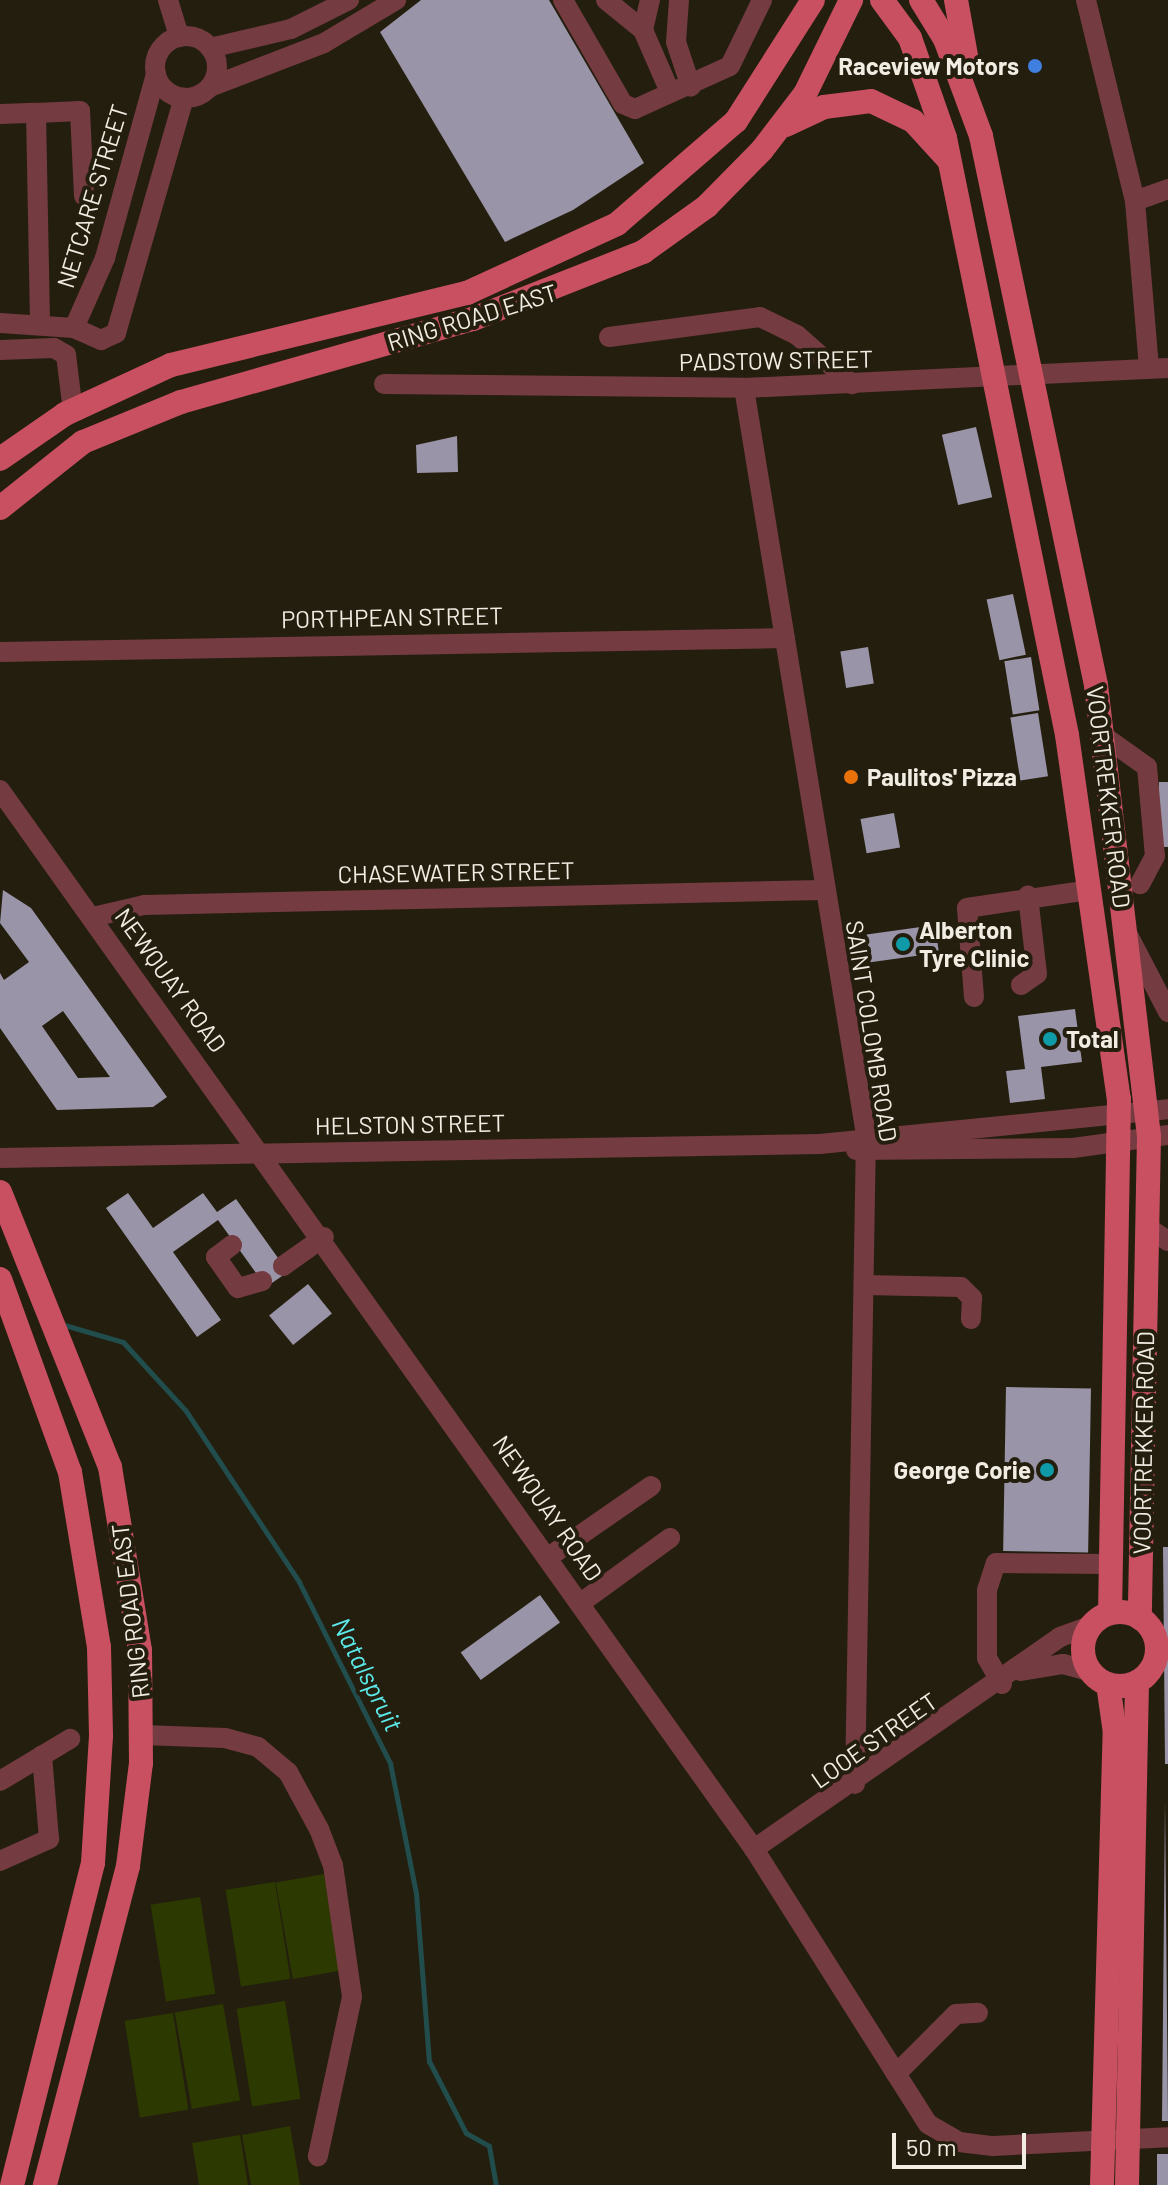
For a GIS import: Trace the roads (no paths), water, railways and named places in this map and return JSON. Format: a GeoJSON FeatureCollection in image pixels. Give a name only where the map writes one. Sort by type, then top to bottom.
{"type":"FeatureCollection","features":[{"type":"Feature","properties":{"kind":"main road","name":"RING ROAD EAST"},"geometry":{"type":"LineString","coordinates":[[0,459],[73,411],[171,365],[431,302],[540,264],[617,224],[680,177],[774,72],[813,0]]}},
{"type":"Feature","properties":{"kind":"main road","name":"RING ROAD EAST"},"geometry":{"type":"LineString","coordinates":[[0,508],[83,442],[181,402],[446,327],[559,291],[643,252],[707,206],[779,129],[827,56],[851,0]]}},
{"type":"Feature","properties":{"kind":"main road","name":"VOORTREKKER ROAD"},"geometry":{"type":"LineString","coordinates":[[882,0],[910,38],[949,161],[1067,735],[1124,1138],[1111,1564],[1100,1620],[1084,1641],[1099,1678],[1115,1733],[1102,2185]]}},
{"type":"Feature","properties":{"kind":"main road","name":"VOORTREKKER ROAD"},"geometry":{"type":"LineString","coordinates":[[921,0],[945,39],[981,136],[1102,735],[1126,931],[1158,1108],[1158,1135],[1147,1227],[1140,1618],[1157,1651],[1137,1682],[1127,2185]]}},
{"type":"Feature","properties":{"kind":"main road"},"geometry":{"type":"LineString","coordinates":[[956,0],[981,136]]}},
{"type":"Feature","properties":{"kind":"main road"},"geometry":{"type":"LineString","coordinates":[[779,129],[824,107],[871,101],[913,121],[949,161]]}},
{"type":"Feature","properties":{"kind":"main road"},"geometry":{"type":"LineString","coordinates":[[431,302],[446,327]]}},
{"type":"Feature","properties":{"kind":"main road","name":"RING ROAD EAST"},"geometry":{"type":"LineString","coordinates":[[0,1192],[84,1387],[110,1467],[124,1546],[143,1735],[110,1951],[45,2185]]}},
{"type":"Feature","properties":{"kind":"main road","name":"RING ROAD EAST"},"geometry":{"type":"LineString","coordinates":[[0,1279],[48,1394],[87,1553],[101,1736],[93,1863],[12,2185]]}},
{"type":"Feature","properties":{"kind":"main road"},"geometry":{"type":"LineString","coordinates":[[1100,1620],[1140,1618]]}},
{"type":"Feature","properties":{"kind":"main road"},"geometry":{"type":"LineString","coordinates":[[1099,1678],[1137,1682]]}},
{"type":"Feature","properties":{"kind":"main road"},"geometry":{"type":"LineString","coordinates":[[101,1736],[143,1735]]}},
{"type":"Feature","properties":{"kind":"street"},"geometry":{"type":"LineString","coordinates":[[168,0],[179,37]]}},
{"type":"Feature","properties":{"kind":"street"},"geometry":{"type":"LineString","coordinates":[[179,37],[210,48],[291,29],[349,0]]}},
{"type":"Feature","properties":{"kind":"street"},"geometry":{"type":"LineString","coordinates":[[179,37],[157,55],[156,74],[166,91],[184,98],[324,43],[396,0]]}},
{"type":"Feature","properties":{"kind":"street"},"geometry":{"type":"LineString","coordinates":[[563,0],[623,104],[635,109],[670,92],[691,87],[730,66],[762,0]]}},
{"type":"Feature","properties":{"kind":"street"},"geometry":{"type":"LineString","coordinates":[[606,0],[643,30],[670,92]]}},
{"type":"Feature","properties":{"kind":"street"},"geometry":{"type":"LineString","coordinates":[[643,30],[650,0]]}},
{"type":"Feature","properties":{"kind":"street"},"geometry":{"type":"LineString","coordinates":[[679,0],[676,42],[691,87]]}},
{"type":"Feature","properties":{"kind":"street"},"geometry":{"type":"LineString","coordinates":[[1086,0],[1135,201],[1158,368]]}},
{"type":"Feature","properties":{"kind":"street"},"geometry":{"type":"LineString","coordinates":[[210,48],[217,69],[210,87]]}},
{"type":"Feature","properties":{"kind":"street","name":"NETCARE STREET"},"geometry":{"type":"LineString","coordinates":[[74,328],[105,258],[156,74]]}},
{"type":"Feature","properties":{"kind":"street"},"geometry":{"type":"LineString","coordinates":[[0,323],[74,328],[101,340],[116,333],[184,98]]}},
{"type":"Feature","properties":{"kind":"street"},"geometry":{"type":"LineString","coordinates":[[0,114],[80,111],[84,196]]}},
{"type":"Feature","properties":{"kind":"street"},"geometry":{"type":"LineString","coordinates":[[36,113],[40,324]]}},
{"type":"Feature","properties":{"kind":"street"},"geometry":{"type":"LineString","coordinates":[[1135,201],[1168,189]]}},
{"type":"Feature","properties":{"kind":"street"},"geometry":{"type":"LineString","coordinates":[[609,337],[760,317],[797,335],[852,384]]}},
{"type":"Feature","properties":{"kind":"street"},"geometry":{"type":"LineString","coordinates":[[0,334],[54,348],[69,365],[73,411]]}},
{"type":"Feature","properties":{"kind":"street"},"geometry":{"type":"LineString","coordinates":[[0,350],[54,348]]}},
{"type":"Feature","properties":{"kind":"street","name":"PADSTOW STREET"},"geometry":{"type":"LineString","coordinates":[[384,384],[744,388],[992,382],[1158,368]]}},
{"type":"Feature","properties":{"kind":"street","name":"SAINT COLOMB ROAD"},"geometry":{"type":"LineString","coordinates":[[744,388],[822,890],[866,1143],[855,1784]]}},
{"type":"Feature","properties":{"kind":"street","name":"PORTHPEAN STREET"},"geometry":{"type":"LineString","coordinates":[[0,652],[785,638]]}},
{"type":"Feature","properties":{"kind":"street"},"geometry":{"type":"LineString","coordinates":[[1102,735],[1147,767],[1155,856],[1140,884]]}},
{"type":"Feature","properties":{"kind":"street","name":"NEWQUAY ROAD"},"geometry":{"type":"LineString","coordinates":[[0,790],[264,1152],[754,1849],[928,2124],[959,2142],[1168,2137]]}},
{"type":"Feature","properties":{"kind":"street","name":"CHASEWATER STREET"},"geometry":{"type":"LineString","coordinates":[[93,917],[144,905],[822,890]]}},
{"type":"Feature","properties":{"kind":"street"},"geometry":{"type":"LineString","coordinates":[[974,997],[967,908],[1028,896],[1089,890]]}},
{"type":"Feature","properties":{"kind":"street"},"geometry":{"type":"LineString","coordinates":[[1021,985],[1037,974],[1028,896]]}},
{"type":"Feature","properties":{"kind":"street"},"geometry":{"type":"LineString","coordinates":[[1126,931],[1168,1012]]}},
{"type":"Feature","properties":{"kind":"street","name":"HELSTON STREET"},"geometry":{"type":"LineString","coordinates":[[866,1143],[1068,1124],[1121,1110],[1158,1108]]}},
{"type":"Feature","properties":{"kind":"street","name":"HELSTON STREET"},"geometry":{"type":"LineString","coordinates":[[0,1158],[866,1143],[1073,1148],[1158,1135]]}},
{"type":"Feature","properties":{"kind":"street"},"geometry":{"type":"LineString","coordinates":[[1147,1227],[1168,1241]]}},
{"type":"Feature","properties":{"kind":"street"},"geometry":{"type":"LineString","coordinates":[[283,1266],[324,1237]]}},
{"type":"Feature","properties":{"kind":"street"},"geometry":{"type":"LineString","coordinates":[[217,1257],[245,1292],[262,1281]]}},
{"type":"Feature","properties":{"kind":"street"},"geometry":{"type":"LineString","coordinates":[[864,1285],[961,1287],[972,1298],[971,1319]]}},
{"type":"Feature","properties":{"kind":"street"},"geometry":{"type":"LineString","coordinates":[[550,1556],[651,1486]]}},
{"type":"Feature","properties":{"kind":"street"},"geometry":{"type":"LineString","coordinates":[[582,1602],[670,1538]]}},
{"type":"Feature","properties":{"kind":"street"},"geometry":{"type":"LineString","coordinates":[[1002,1684],[986,1643],[987,1590],[996,1563],[1111,1564]]}},
{"type":"Feature","properties":{"kind":"street","name":"LOOE STREET"},"geometry":{"type":"LineString","coordinates":[[754,1849],[1021,1671],[1060,1637],[1100,1620]]}},
{"type":"Feature","properties":{"kind":"street","name":"LOOE STREET"},"geometry":{"type":"LineString","coordinates":[[1021,1671],[1063,1664],[1099,1678]]}},
{"type":"Feature","properties":{"kind":"street"},"geometry":{"type":"LineString","coordinates":[[143,1735],[225,1738],[258,1747],[288,1772],[319,1829],[333,1865],[352,1997],[318,2156]]}},
{"type":"Feature","properties":{"kind":"street"},"geometry":{"type":"LineString","coordinates":[[0,1781],[70,1739]]}},
{"type":"Feature","properties":{"kind":"street"},"geometry":{"type":"LineString","coordinates":[[0,1861],[49,1839],[42,1755]]}},
{"type":"Feature","properties":{"kind":"street"},"geometry":{"type":"LineString","coordinates":[[896,2074],[956,2014],[978,2013]]}},
{"type":"Feature","properties":{"kind":"waterway","name":"Natalspruit"},"geometry":{"type":"LineString","coordinates":[[61,1324],[123,1342],[186,1411],[299,1582],[390,1763],[416,1893],[429,2061],[466,2133],[489,2146],[496,2185]]}},
{"type":"Feature","properties":{"kind":"place","name":"Raceview Motors"},"geometry":{"type":"Point","coordinates":[1035,66]}},
{"type":"Feature","properties":{"kind":"place","name":"Paulitos' Pizza"},"geometry":{"type":"Point","coordinates":[851,777]}},
{"type":"Feature","properties":{"kind":"place","name":"Alberton Tyre Clinic"},"geometry":{"type":"Point","coordinates":[903,944]}},
{"type":"Feature","properties":{"kind":"place","name":"Total"},"geometry":{"type":"Point","coordinates":[1050,1039]}},
{"type":"Feature","properties":{"kind":"place","name":"George Corie"},"geometry":{"type":"Point","coordinates":[1047,1470]}}]}
